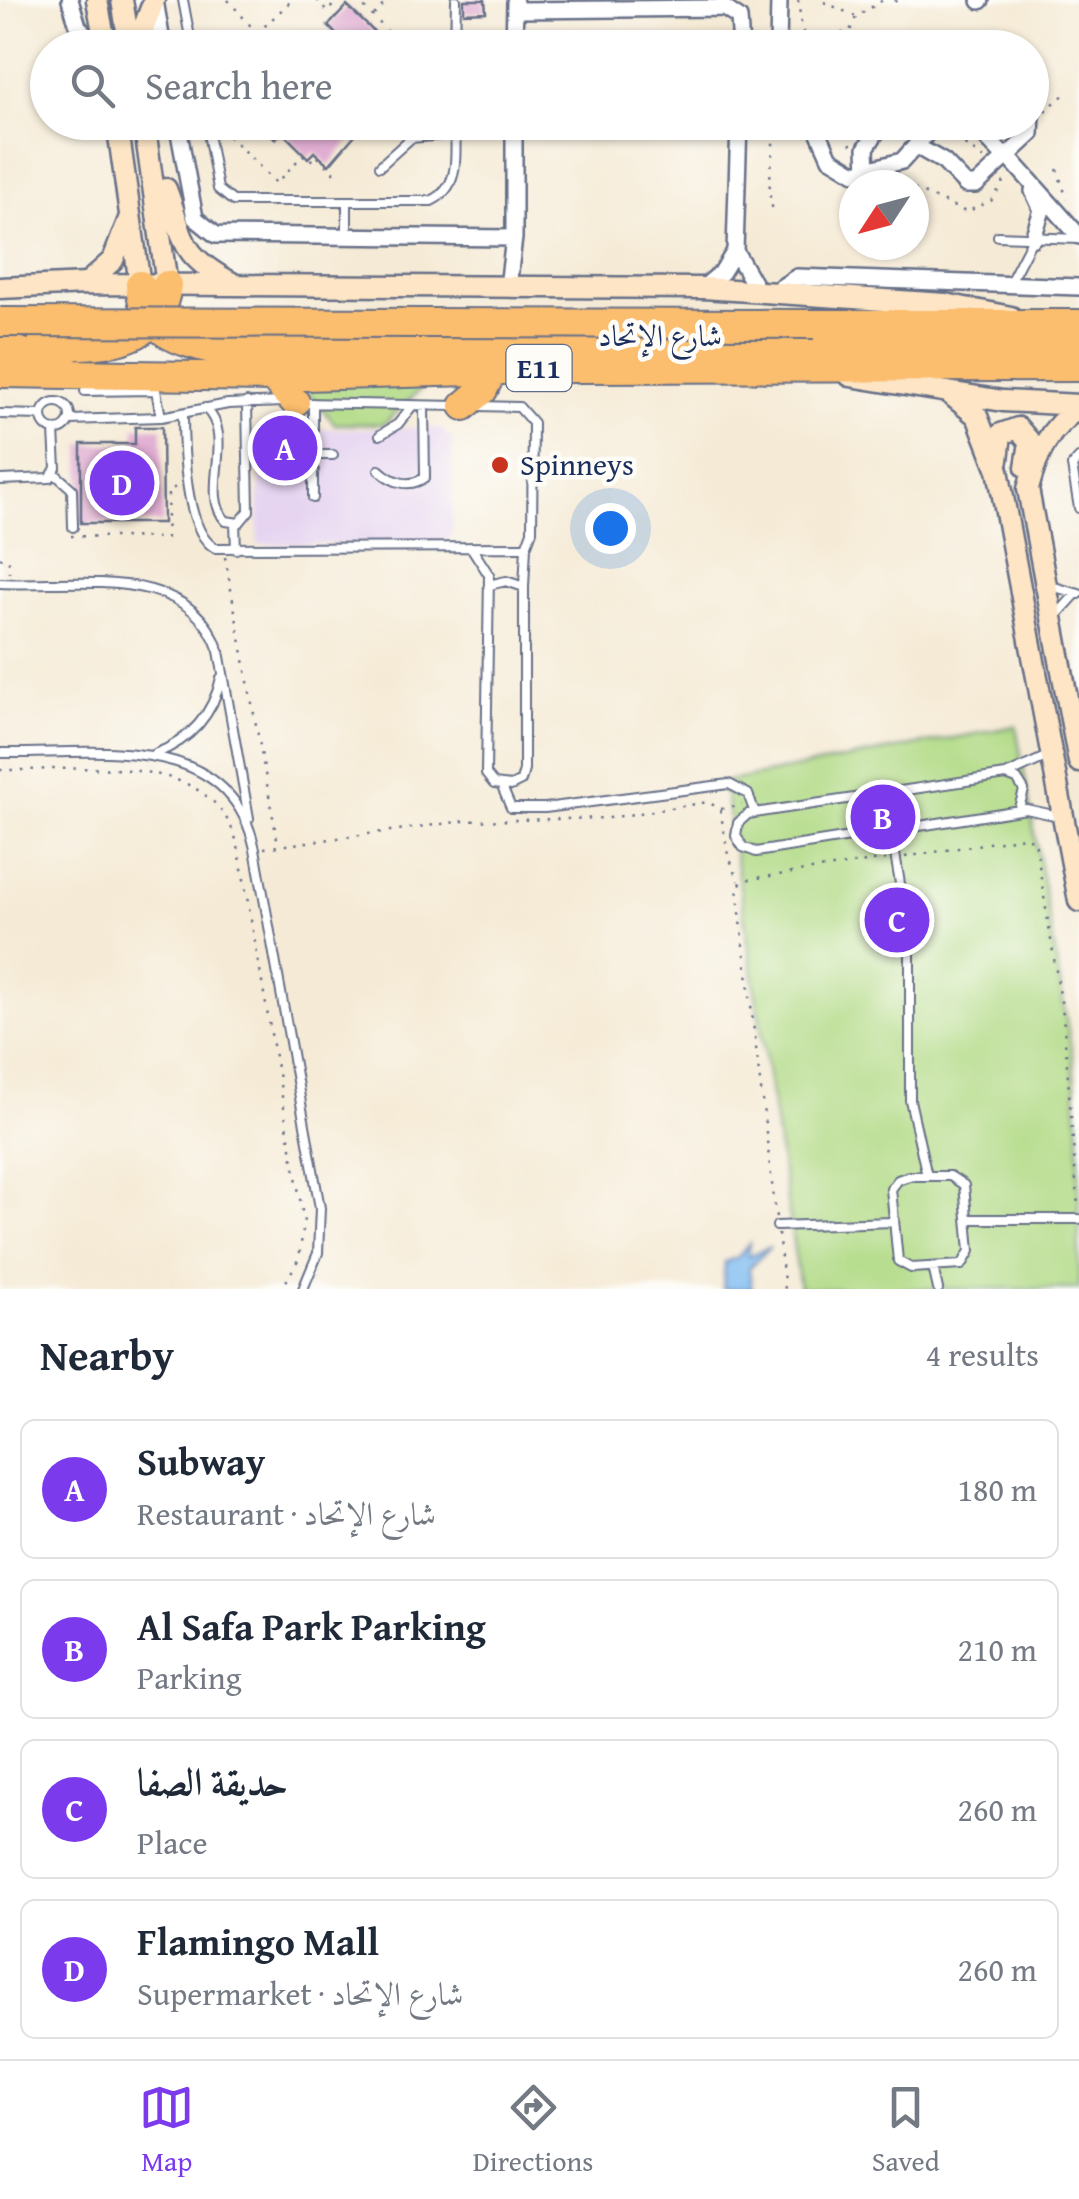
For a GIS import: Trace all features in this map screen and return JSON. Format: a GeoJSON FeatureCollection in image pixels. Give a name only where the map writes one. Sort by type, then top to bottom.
{"type":"FeatureCollection","features":[{"type":"Feature","properties":{"kind":"highway"},"geometry":{"type":"LineString","coordinates":[[152,274],[144,308],[153,324],[182,342],[224,352]]}},
{"type":"Feature","properties":{"kind":"highway"},"geometry":{"type":"LineString","coordinates":[[3,348],[102,344],[133,339],[153,324]]}},
{"type":"Feature","properties":{"kind":"highway","name":"شارع الإتحاد"},"geometry":{"type":"LineString","coordinates":[[3,348],[814,324],[1079,324]]}},
{"type":"Feature","properties":{"kind":"highway"},"geometry":{"type":"LineString","coordinates":[[3,348],[37,356],[110,358],[176,358],[224,352],[1039,342],[1079,350]]}},
{"type":"Feature","properties":{"kind":"highway","name":"شارع الإتحاد"},"geometry":{"type":"LineString","coordinates":[[3,348],[272,377],[494,369],[1079,366]]}},
{"type":"Feature","properties":{"kind":"highway"},"geometry":{"type":"LineString","coordinates":[[464,406],[482,390],[494,369]]}},
{"type":"Feature","properties":{"kind":"highway"},"geometry":{"type":"LineString","coordinates":[[272,377],[304,403]]}},
{"type":"Feature","properties":{"kind":"main road"},"geometry":{"type":"LineString","coordinates":[[97,0],[103,30]]}},
{"type":"Feature","properties":{"kind":"main road"},"geometry":{"type":"LineString","coordinates":[[122,0],[129,30]]}},
{"type":"Feature","properties":{"kind":"main road"},"geometry":{"type":"LineString","coordinates":[[141,30],[154,0]]}},
{"type":"Feature","properties":{"kind":"main road"},"geometry":{"type":"LineString","coordinates":[[121,140],[131,212],[152,274]]}},
{"type":"Feature","properties":{"kind":"main road"},"geometry":{"type":"LineString","coordinates":[[147,140],[153,172],[152,274]]}},
{"type":"Feature","properties":{"kind":"main road"},"geometry":{"type":"LineString","coordinates":[[153,172],[164,186],[178,237],[189,253],[234,284]]}},
{"type":"Feature","properties":{"kind":"main road"},"geometry":{"type":"LineString","coordinates":[[86,284],[113,260],[131,212]]}},
{"type":"Feature","properties":{"kind":"main road"},"geometry":{"type":"LineString","coordinates":[[0,288],[86,284],[152,274],[234,284],[702,288],[966,307],[1026,323]]}},
{"type":"Feature","properties":{"kind":"main road"},"geometry":{"type":"LineString","coordinates":[[224,352],[189,326],[182,310],[190,297],[234,284]]}},
{"type":"Feature","properties":{"kind":"main road"},"geometry":{"type":"LineString","coordinates":[[40,288],[120,295],[130,313],[128,323],[102,344]]}},
{"type":"Feature","properties":{"kind":"main road"},"geometry":{"type":"LineString","coordinates":[[830,369],[866,380],[1002,401],[1079,407]]}},
{"type":"Feature","properties":{"kind":"main road"},"geometry":{"type":"LineString","coordinates":[[948,392],[977,416],[998,470],[1079,901]]}},
{"type":"Feature","properties":{"kind":"main road"},"geometry":{"type":"LineString","coordinates":[[1028,490],[1041,448],[1058,424],[1079,407]]}},
{"type":"Feature","properties":{"kind":"main road"},"geometry":{"type":"LineString","coordinates":[[998,470],[1000,434],[1010,428],[1022,430],[1030,442],[1028,490],[1079,762]]}},
{"type":"Feature","properties":{"kind":"street"},"geometry":{"type":"LineString","coordinates":[[154,0],[160,30]]}},
{"type":"Feature","properties":{"kind":"street"},"geometry":{"type":"LineString","coordinates":[[779,30],[780,0]]}},
{"type":"Feature","properties":{"kind":"street"},"geometry":{"type":"LineString","coordinates":[[69,2],[81,30]]}},
{"type":"Feature","properties":{"kind":"street"},"geometry":{"type":"LineString","coordinates":[[515,30],[516,5],[704,11],[730,20],[734,30]]}},
{"type":"Feature","properties":{"kind":"street"},"geometry":{"type":"LineString","coordinates":[[180,140],[192,205],[204,228],[229,236],[514,238]]}},
{"type":"Feature","properties":{"kind":"street"},"geometry":{"type":"LineString","coordinates":[[508,288],[514,238],[514,140]]}},
{"type":"Feature","properties":{"kind":"street"},"geometry":{"type":"LineString","coordinates":[[702,288],[722,272],[735,251],[738,140]]}},
{"type":"Feature","properties":{"kind":"street"},"geometry":{"type":"LineString","coordinates":[[820,140],[824,150],[845,170]]}},
{"type":"Feature","properties":{"kind":"street"},"geometry":{"type":"LineString","coordinates":[[867,170],[866,148],[871,140]]}},
{"type":"Feature","properties":{"kind":"street"},"geometry":{"type":"LineString","coordinates":[[878,170],[893,166],[924,140]]}},
{"type":"Feature","properties":{"kind":"street"},"geometry":{"type":"LineString","coordinates":[[985,140],[1003,164],[1063,215],[1079,237]]}},
{"type":"Feature","properties":{"kind":"street"},"geometry":{"type":"LineString","coordinates":[[918,147],[936,156],[966,185],[976,184],[1003,164],[1025,140]]}},
{"type":"Feature","properties":{"kind":"street"},"geometry":{"type":"LineString","coordinates":[[1033,238],[1045,201]]}},
{"type":"Feature","properties":{"kind":"street"},"geometry":{"type":"LineString","coordinates":[[735,251],[766,291],[797,278],[1079,286]]}},
{"type":"Feature","properties":{"kind":"lane"},"geometry":{"type":"LineString","coordinates":[[183,0],[189,30]]}},
{"type":"Feature","properties":{"kind":"lane"},"geometry":{"type":"LineString","coordinates":[[455,30],[456,0]]}},
{"type":"Feature","properties":{"kind":"lane"},"geometry":{"type":"LineString","coordinates":[[209,140],[216,179],[225,196],[233,201],[347,203],[431,201],[441,196],[454,178],[455,140]]}},
{"type":"Feature","properties":{"kind":"lane"},"geometry":{"type":"LineString","coordinates":[[380,166],[409,140]]}},
{"type":"Feature","properties":{"kind":"lane"},"geometry":{"type":"LineString","coordinates":[[347,203],[347,239]]}},
{"type":"Feature","properties":{"kind":"lane"},"geometry":{"type":"LineString","coordinates":[[998,236],[1079,237]]}},
{"type":"Feature","properties":{"kind":"lane"},"geometry":{"type":"LineString","coordinates":[[1007,285],[1033,238]]}},
{"type":"Feature","properties":{"kind":"lane"},"geometry":{"type":"LineString","coordinates":[[84,390],[156,390],[160,417]]}},
{"type":"Feature","properties":{"kind":"lane"},"geometry":{"type":"LineString","coordinates":[[58,402],[69,411],[70,420],[64,428],[54,431],[44,424],[42,415],[50,404],[58,402]]}},
{"type":"Feature","properties":{"kind":"lane"},"geometry":{"type":"LineString","coordinates":[[235,523],[248,515],[247,402]]}},
{"type":"Feature","properties":{"kind":"lane"},"geometry":{"type":"LineString","coordinates":[[70,420],[160,417],[247,402],[518,407],[532,418],[532,531],[526,546],[524,587],[524,770],[516,785],[502,787]]}},
{"type":"Feature","properties":{"kind":"lane"},"geometry":{"type":"LineString","coordinates":[[304,403],[314,426],[314,498]]}},
{"type":"Feature","properties":{"kind":"lane"},"geometry":{"type":"LineString","coordinates":[[380,435],[398,424],[412,406]]}},
{"type":"Feature","properties":{"kind":"lane"},"geometry":{"type":"LineString","coordinates":[[379,470],[401,483],[416,483],[425,478],[424,406]]}},
{"type":"Feature","properties":{"kind":"lane"},"geometry":{"type":"LineString","coordinates":[[205,408],[218,429],[220,514],[235,523]]}},
{"type":"Feature","properties":{"kind":"lane"},"geometry":{"type":"LineString","coordinates":[[0,414],[42,415]]}},
{"type":"Feature","properties":{"kind":"lane"},"geometry":{"type":"LineString","coordinates":[[184,414],[188,478],[200,534],[207,544],[236,550],[526,546]]}},
{"type":"Feature","properties":{"kind":"lane"},"geometry":{"type":"LineString","coordinates":[[314,426],[276,428],[271,435],[270,456],[277,468],[314,470]]}},
{"type":"Feature","properties":{"kind":"lane"},"geometry":{"type":"LineString","coordinates":[[54,431],[54,474]]}},
{"type":"Feature","properties":{"kind":"lane"},"geometry":{"type":"LineString","coordinates":[[314,455],[333,455]]}},
{"type":"Feature","properties":{"kind":"lane"},"geometry":{"type":"LineString","coordinates":[[1079,458],[1072,466],[1079,508]]}},
{"type":"Feature","properties":{"kind":"lane"},"geometry":{"type":"LineString","coordinates":[[0,480],[45,480],[54,474]]}},
{"type":"Feature","properties":{"kind":"lane"},"geometry":{"type":"LineString","coordinates":[[54,474],[72,489],[72,527]]}},
{"type":"Feature","properties":{"kind":"lane"},"geometry":{"type":"LineString","coordinates":[[235,523],[236,550]]}},
{"type":"Feature","properties":{"kind":"lane"},"geometry":{"type":"LineString","coordinates":[[470,547],[486,567],[489,586],[486,774],[502,787],[511,808],[545,808],[708,783],[740,788],[754,809]]}},
{"type":"Feature","properties":{"kind":"lane"},"geometry":{"type":"LineString","coordinates":[[1041,573],[1055,589],[1077,594]]}},
{"type":"Feature","properties":{"kind":"lane"},"geometry":{"type":"LineString","coordinates":[[489,586],[506,580],[524,587]]}},
{"type":"Feature","properties":{"kind":"lane"},"geometry":{"type":"LineString","coordinates":[[4,583],[142,588],[174,595],[194,609],[210,628],[223,668],[321,1223],[318,1254],[303,1289]]}},
{"type":"Feature","properties":{"kind":"lane"},"geometry":{"type":"LineString","coordinates":[[1051,622],[1077,594]]}},
{"type":"Feature","properties":{"kind":"lane"},"geometry":{"type":"LineString","coordinates":[[155,754],[181,741],[202,721],[216,696],[223,668]]}},
{"type":"Feature","properties":{"kind":"lane"},"geometry":{"type":"LineString","coordinates":[[0,753],[155,754],[209,776],[233,798],[251,827]]}},
{"type":"Feature","properties":{"kind":"lane"},"geometry":{"type":"LineString","coordinates":[[1054,753],[1006,776],[754,809],[736,829],[738,842],[749,851],[1036,809],[1065,820]]}},
{"type":"Feature","properties":{"kind":"lane"},"geometry":{"type":"LineString","coordinates":[[1006,776],[1018,780],[1024,790],[1024,802],[1015,811]]}},
{"type":"Feature","properties":{"kind":"lane"},"geometry":{"type":"LineString","coordinates":[[891,830],[910,943],[910,1100],[928,1176]]}},
{"type":"Feature","properties":{"kind":"lane"},"geometry":{"type":"LineString","coordinates":[[903,1177],[961,1180],[968,1220],[967,1261],[957,1267],[911,1268],[898,1260],[892,1222],[894,1184],[903,1177]]}},
{"type":"Feature","properties":{"kind":"lane"},"geometry":{"type":"LineString","coordinates":[[968,1220],[1079,1219]]}},
{"type":"Feature","properties":{"kind":"lane"},"geometry":{"type":"LineString","coordinates":[[777,1226],[892,1222]]}},
{"type":"Feature","properties":{"kind":"lane"},"geometry":{"type":"LineString","coordinates":[[933,1268],[938,1289]]}},
{"type":"Feature","properties":{"kind":"path"},"geometry":{"type":"LineString","coordinates":[[228,0],[254,30]]}},
{"type":"Feature","properties":{"kind":"path"},"geometry":{"type":"LineString","coordinates":[[262,30],[292,0]]}},
{"type":"Feature","properties":{"kind":"path"},"geometry":{"type":"LineString","coordinates":[[317,0],[327,12],[338,0]]}},
{"type":"Feature","properties":{"kind":"path"},"geometry":{"type":"LineString","coordinates":[[357,0],[387,30]]}},
{"type":"Feature","properties":{"kind":"path"},"geometry":{"type":"LineString","coordinates":[[373,16],[388,0]]}},
{"type":"Feature","properties":{"kind":"path"},"geometry":{"type":"LineString","coordinates":[[798,0],[802,30]]}},
{"type":"Feature","properties":{"kind":"path"},"geometry":{"type":"LineString","coordinates":[[850,30],[856,17],[883,0]]}},
{"type":"Feature","properties":{"kind":"path"},"geometry":{"type":"LineString","coordinates":[[895,0],[901,6]]}},
{"type":"Feature","properties":{"kind":"path"},"geometry":{"type":"LineString","coordinates":[[824,2],[856,17]]}},
{"type":"Feature","properties":{"kind":"path"},"geometry":{"type":"LineString","coordinates":[[1049,106],[1066,94]]}},
{"type":"Feature","properties":{"kind":"path"},"geometry":{"type":"LineString","coordinates":[[233,140],[276,183],[304,155],[310,161],[316,155],[333,172],[337,168]]}},
{"type":"Feature","properties":{"kind":"path"},"geometry":{"type":"LineString","coordinates":[[773,140],[768,162],[775,214]]}},
{"type":"Feature","properties":{"kind":"path"},"geometry":{"type":"LineString","coordinates":[[845,170],[853,150],[851,140]]}},
{"type":"Feature","properties":{"kind":"path"},"geometry":{"type":"LineString","coordinates":[[929,196],[966,212],[991,201],[1003,164],[958,140]]}},
{"type":"Feature","properties":{"kind":"path"},"geometry":{"type":"LineString","coordinates":[[1057,169],[1068,202],[1063,215]]}},
{"type":"Feature","properties":{"kind":"path"},"geometry":{"type":"LineString","coordinates":[[72,527],[70,538],[166,538],[168,492],[188,478]]}},
{"type":"Feature","properties":{"kind":"path"},"geometry":{"type":"LineString","coordinates":[[223,549],[278,846]]}},
{"type":"Feature","properties":{"kind":"path"},"geometry":{"type":"LineString","coordinates":[[0,558],[9,559],[4,583]]}},
{"type":"Feature","properties":{"kind":"path"},"geometry":{"type":"LineString","coordinates":[[0,770],[164,774],[207,795],[233,830],[304,1222],[299,1258],[282,1289]]}},
{"type":"Feature","properties":{"kind":"path"},"geometry":{"type":"LineString","coordinates":[[256,849],[464,821],[593,819],[705,802],[720,810],[754,809]]}},
{"type":"Feature","properties":{"kind":"path"},"geometry":{"type":"LineString","coordinates":[[720,810],[728,855],[739,883]]}},
{"type":"Feature","properties":{"kind":"shaded area"},"geometry":{"type":"Polygon","coordinates":[[[440,428],[452,439],[452,535],[442,544],[257,544],[262,429],[440,428]]]}},
{"type":"Feature","properties":{"kind":"green space"},"geometry":{"type":"Polygon","coordinates":[[[429,381],[384,424],[335,424],[300,383],[429,381]]]}},
{"type":"Feature","properties":{"kind":"green space"},"geometry":{"type":"Polygon","coordinates":[[[1016,726],[1073,1059],[1079,1132],[1079,1289],[800,1289],[724,782],[1016,726]]]}},
{"type":"Feature","properties":{"kind":"water"},"geometry":{"type":"Polygon","coordinates":[[[749,1244],[748,1256],[770,1247],[749,1268],[752,1289],[723,1289],[725,1262],[738,1257],[749,1244]]]}},
{"type":"Feature","properties":{"kind":"building"},"geometry":{"type":"Polygon","coordinates":[[[464,0],[485,0],[486,12],[464,13],[464,0]]]}},
{"type":"Feature","properties":{"kind":"building"},"geometry":{"type":"Polygon","coordinates":[[[347,6],[372,30],[332,30],[328,26],[347,6]]]}},
{"type":"Feature","properties":{"kind":"building"},"geometry":{"type":"Polygon","coordinates":[[[290,140],[351,140],[329,165],[314,152],[308,158],[290,140]]]}},
{"type":"Feature","properties":{"kind":"building"},"geometry":{"type":"Polygon","coordinates":[[[135,427],[162,427],[163,523],[81,523],[81,444],[135,444],[135,427]]]}},
{"type":"Feature","properties":{"kind":"building"},"geometry":{"type":"Polygon","coordinates":[[[294,435],[294,461],[280,461],[280,436],[294,435]]]}},
{"type":"Feature","properties":{"kind":"place","name":"Subway"},"geometry":{"type":"Point","coordinates":[285,448]}},
{"type":"Feature","properties":{"kind":"place","name":"Spinneys"},"geometry":{"type":"Point","coordinates":[500,465]}},
{"type":"Feature","properties":{"kind":"place","name":"Flamingo Mall"},"geometry":{"type":"Point","coordinates":[122,483]}},
{"type":"Feature","properties":{"kind":"place","name":"Al Safa Park Parking"},"geometry":{"type":"Point","coordinates":[883,817]}},
{"type":"Feature","properties":{"kind":"place","name":"حديقة الصفا"},"geometry":{"type":"Point","coordinates":[897,920]}}]}
